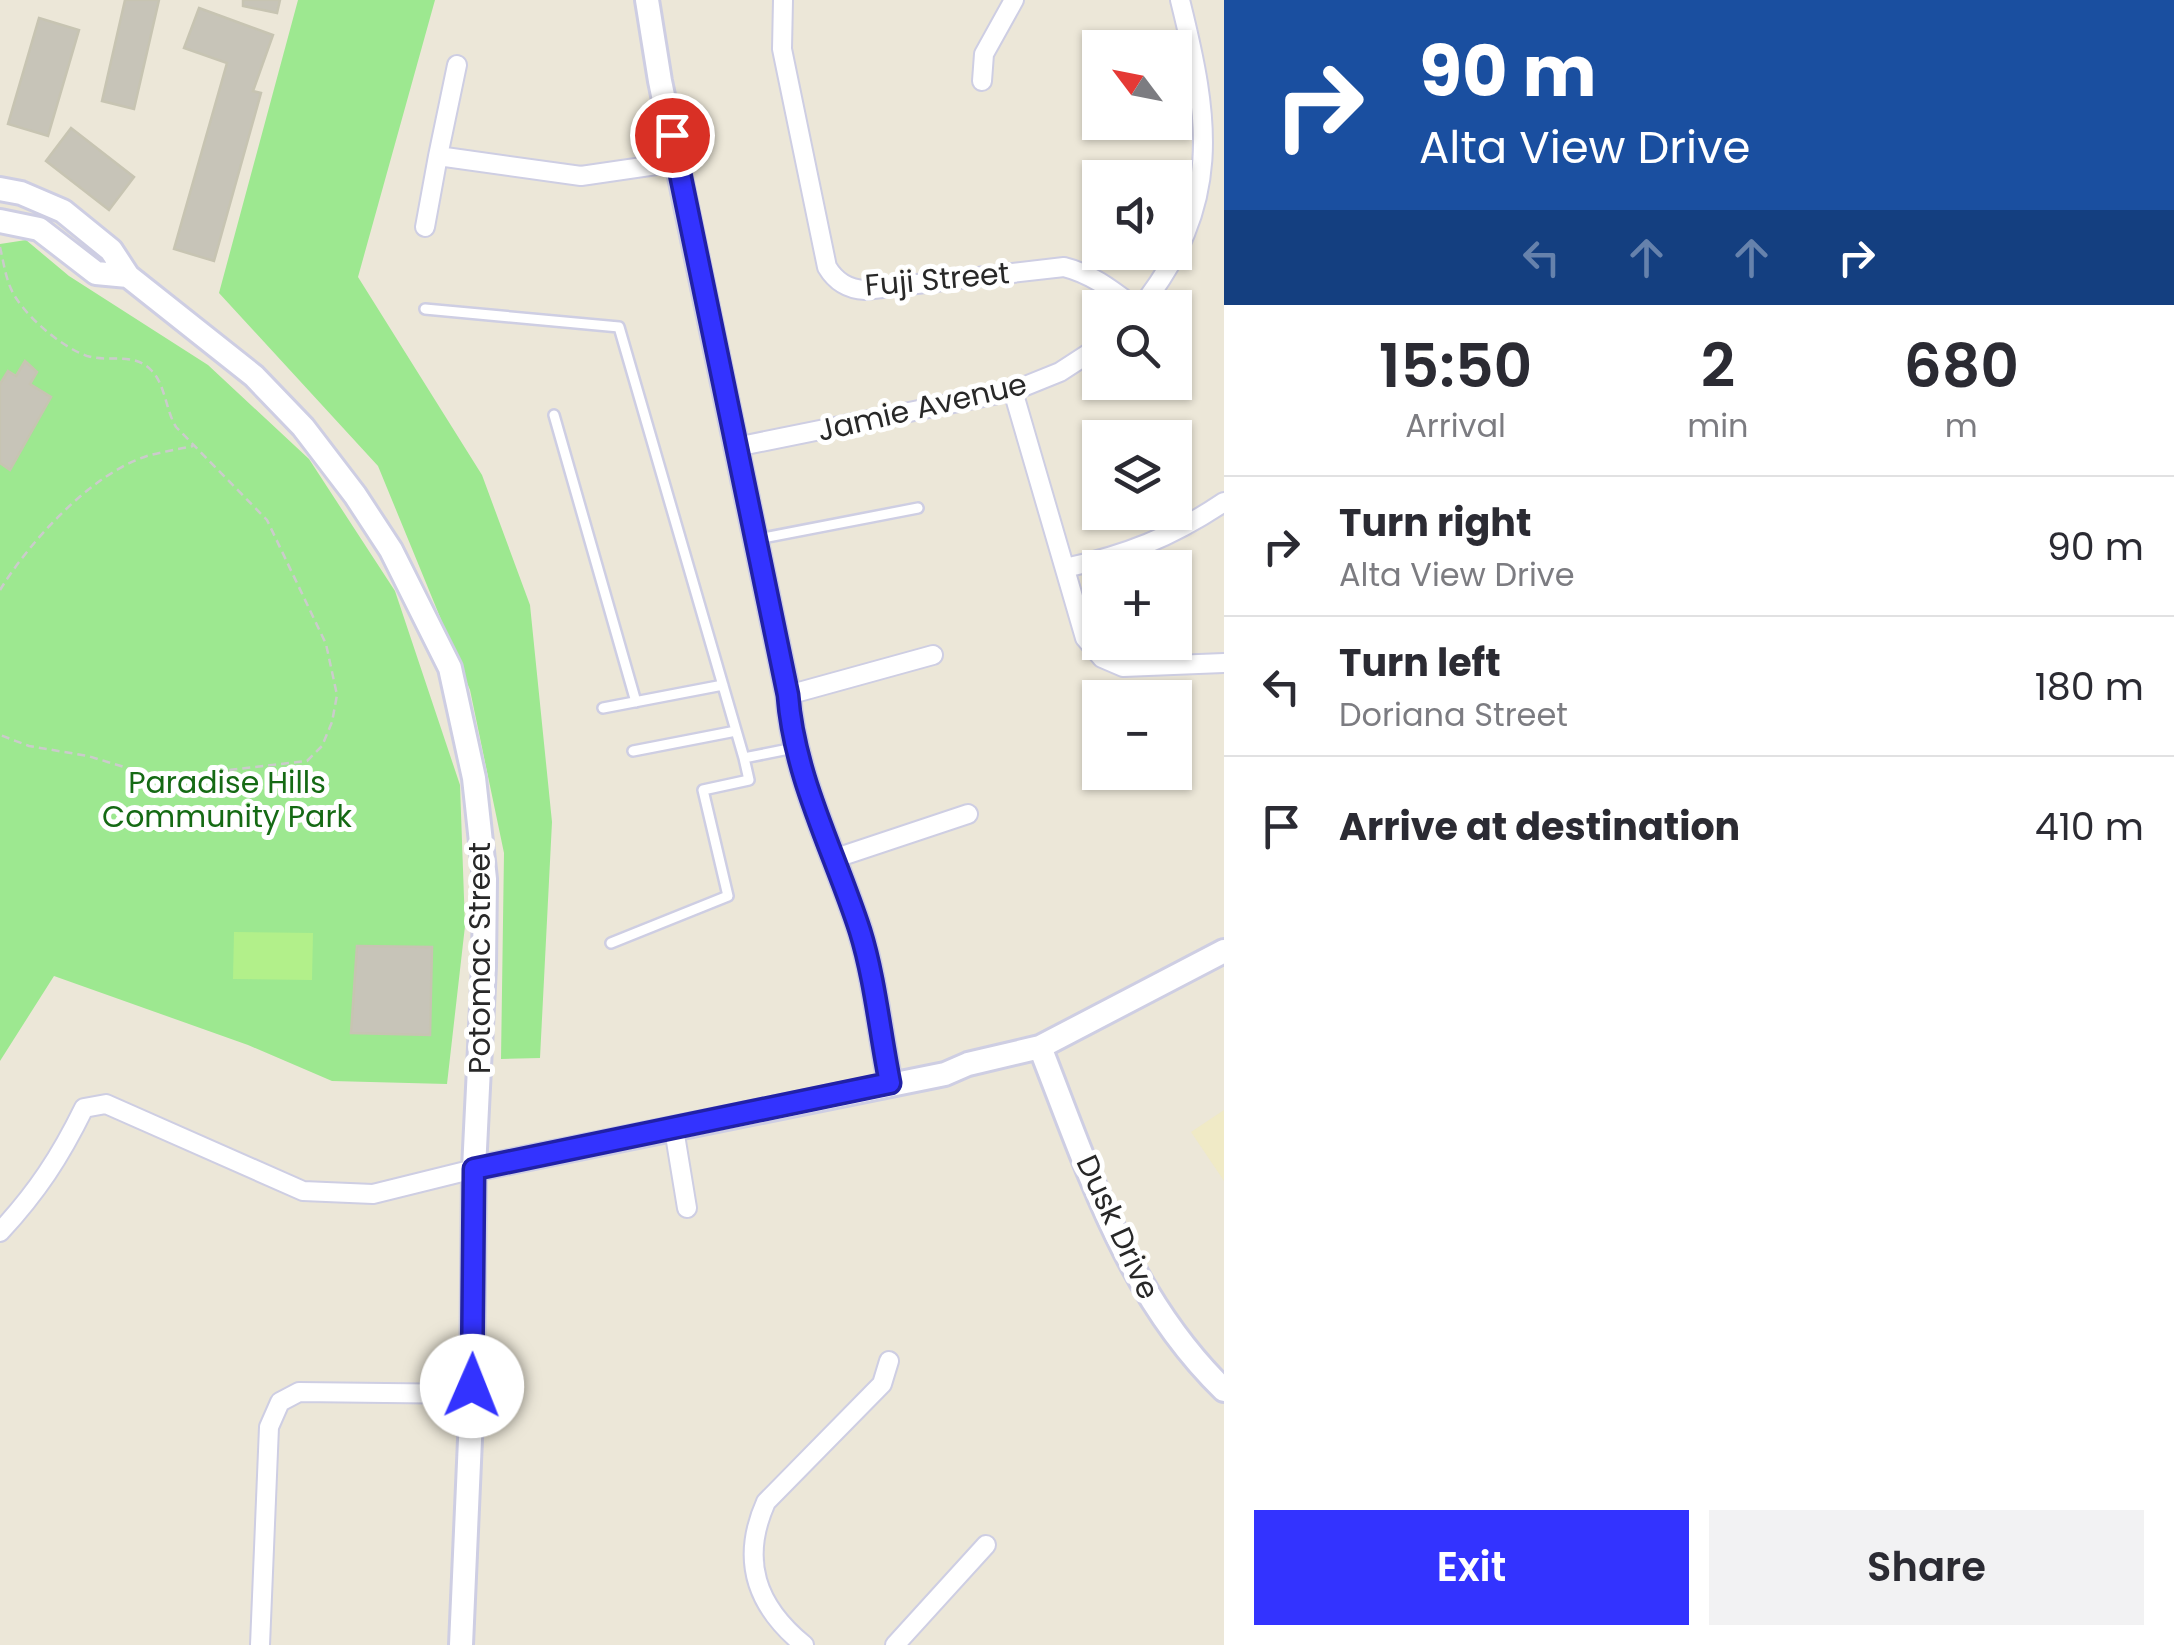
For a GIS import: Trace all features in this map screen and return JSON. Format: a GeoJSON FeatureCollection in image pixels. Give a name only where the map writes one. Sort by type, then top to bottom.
{"type":"FeatureCollection","features":[{"type":"Feature","properties":{"kind":"street"},"geometry":{"type":"LineString","coordinates":[[647,0],[788,695],[790,724],[861,935],[890,1083]]}},
{"type":"Feature","properties":{"kind":"street","name":"Fuji Street"},"geometry":{"type":"LineString","coordinates":[[783,0],[782,48],[827,268],[836,279],[848,287],[865,290],[1064,267],[1084,272],[1113,290]]}},
{"type":"Feature","properties":{"kind":"street"},"geometry":{"type":"LineString","coordinates":[[982,81],[984,54],[1014,0]]}},
{"type":"Feature","properties":{"kind":"street"},"geometry":{"type":"LineString","coordinates":[[1152,290],[1168,270],[1189,225],[1214,128],[1180,0]]}},
{"type":"Feature","properties":{"kind":"street"},"geometry":{"type":"LineString","coordinates":[[425,227],[457,65]]}},
{"type":"Feature","properties":{"kind":"street"},"geometry":{"type":"LineString","coordinates":[[438,156],[581,176],[677,162]]}},
{"type":"Feature","properties":{"kind":"street","name":"Potomac Street"},"geometry":{"type":"LineString","coordinates":[[0,189],[21,193],[63,212],[112,250],[128,276],[254,376],[302,427],[356,495],[391,550],[450,668],[474,778],[485,879],[474,1169],[472,1394],[461,1645]]}},
{"type":"Feature","properties":{"kind":"street","name":"Potomac Street"},"geometry":{"type":"LineString","coordinates":[[0,222],[40,229],[96,272],[128,276]]}},
{"type":"Feature","properties":{"kind":"street","name":"Jamie Avenue"},"geometry":{"type":"LineString","coordinates":[[736,447],[1014,391],[1060,372],[1082,358]]}},
{"type":"Feature","properties":{"kind":"street"},"geometry":{"type":"LineString","coordinates":[[1014,391],[1085,638],[1102,658],[1123,667],[1224,663]]}},
{"type":"Feature","properties":{"kind":"street"},"geometry":{"type":"LineString","coordinates":[[1065,568],[1148,545],[1224,502]]}},
{"type":"Feature","properties":{"kind":"street"},"geometry":{"type":"LineString","coordinates":[[788,695],[933,655]]}},
{"type":"Feature","properties":{"kind":"street"},"geometry":{"type":"LineString","coordinates":[[834,859],[968,814]]}},
{"type":"Feature","properties":{"kind":"street"},"geometry":{"type":"LineString","coordinates":[[0,1232],[59,1160],[84,1108],[106,1104],[303,1191],[373,1194],[474,1169],[945,1074],[968,1064],[1040,1047],[1224,952]]}},
{"type":"Feature","properties":{"kind":"street","name":"Dusk Drive"},"geometry":{"type":"LineString","coordinates":[[1040,1047],[1125,1257],[1173,1332],[1224,1390]]}},
{"type":"Feature","properties":{"kind":"street"},"geometry":{"type":"LineString","coordinates":[[674,1129],[687,1208]]}},
{"type":"Feature","properties":{"kind":"street"},"geometry":{"type":"LineString","coordinates":[[804,1645],[775,1618],[760,1590],[754,1545],[760,1516],[766,1502],[882,1384],[889,1361]]}},
{"type":"Feature","properties":{"kind":"street"},"geometry":{"type":"LineString","coordinates":[[260,1645],[269,1427],[280,1402],[299,1392],[472,1394]]}},
{"type":"Feature","properties":{"kind":"street"},"geometry":{"type":"LineString","coordinates":[[894,1645],[986,1545]]}},
{"type":"Feature","properties":{"kind":"lane"},"geometry":{"type":"LineString","coordinates":[[426,308],[620,327],[749,780],[703,790],[728,896],[612,943]]}},
{"type":"Feature","properties":{"kind":"lane"},"geometry":{"type":"LineString","coordinates":[[554,416],[636,702]]}},
{"type":"Feature","properties":{"kind":"lane"},"geometry":{"type":"LineString","coordinates":[[756,540],[918,508]]}},
{"type":"Feature","properties":{"kind":"lane"},"geometry":{"type":"LineString","coordinates":[[603,708],[724,685]]}},
{"type":"Feature","properties":{"kind":"lane"},"geometry":{"type":"LineString","coordinates":[[633,750],[736,731]]}},
{"type":"Feature","properties":{"kind":"lane"},"geometry":{"type":"LineString","coordinates":[[744,758],[797,747]]}},
{"type":"Feature","properties":{"kind":"path"},"geometry":{"type":"LineString","coordinates":[[0,247],[6,279],[16,299],[39,323],[88,356],[135,358],[155,373],[167,412],[194,446],[267,520],[326,644],[337,695],[322,746],[307,762],[160,778],[88,756],[29,746],[0,735]]}},
{"type":"Feature","properties":{"kind":"path"},"geometry":{"type":"LineString","coordinates":[[0,590],[45,530],[107,476],[144,457],[194,446]]}},
{"type":"Feature","properties":{"kind":"shaded area"},"geometry":{"type":"Polygon","coordinates":[[[1224,1110],[1224,1181],[1191,1132],[1224,1110]]]}},
{"type":"Feature","properties":{"kind":"green space"},"geometry":{"type":"Polygon","coordinates":[[[298,0],[435,0],[358,277],[482,475],[530,605],[552,822],[540,1058],[501,1059],[504,853],[470,690],[378,466],[219,293],[298,0]]]}},
{"type":"Feature","properties":{"kind":"green space","name":"Paradise Hills Community Park"},"geometry":{"type":"Polygon","coordinates":[[[26,240],[69,276],[208,365],[309,459],[395,591],[460,785],[465,926],[447,1084],[332,1081],[248,1045],[54,976],[0,1061],[0,244],[26,240]]]}},
{"type":"Feature","properties":{"kind":"green space"},"geometry":{"type":"Polygon","coordinates":[[[234,932],[313,933],[312,980],[233,979],[234,932]]]}},
{"type":"Feature","properties":{"kind":"building"},"geometry":{"type":"Polygon","coordinates":[[[125,0],[159,0],[134,109],[102,101],[125,0]]]}},
{"type":"Feature","properties":{"kind":"building"},"geometry":{"type":"Polygon","coordinates":[[[243,0],[280,0],[277,13],[243,6],[243,0]]]}},
{"type":"Feature","properties":{"kind":"building"},"geometry":{"type":"Polygon","coordinates":[[[199,8],[273,35],[253,91],[261,93],[214,261],[174,249],[227,63],[184,48],[199,8]]]}},
{"type":"Feature","properties":{"kind":"building"},"geometry":{"type":"Polygon","coordinates":[[[39,18],[79,30],[48,136],[8,124],[39,18]]]}},
{"type":"Feature","properties":{"kind":"building"},"geometry":{"type":"Polygon","coordinates":[[[71,128],[134,177],[109,210],[46,161],[71,128]]]}},
{"type":"Feature","properties":{"kind":"building"},"geometry":{"type":"Polygon","coordinates":[[[25,361],[37,372],[30,384],[51,397],[10,470],[0,463],[0,384],[8,371],[16,376],[25,361]]]}},
{"type":"Feature","properties":{"kind":"building"},"geometry":{"type":"Polygon","coordinates":[[[357,946],[432,947],[430,1035],[351,1033],[357,946]]]}},
{"type":"Feature","properties":{"kind":"route"},"geometry":{"type":"LineString","coordinates":[[472,1386],[474,1169],[890,1083],[861,935],[812,802],[790,724],[788,695],[672,135]]}}]}
